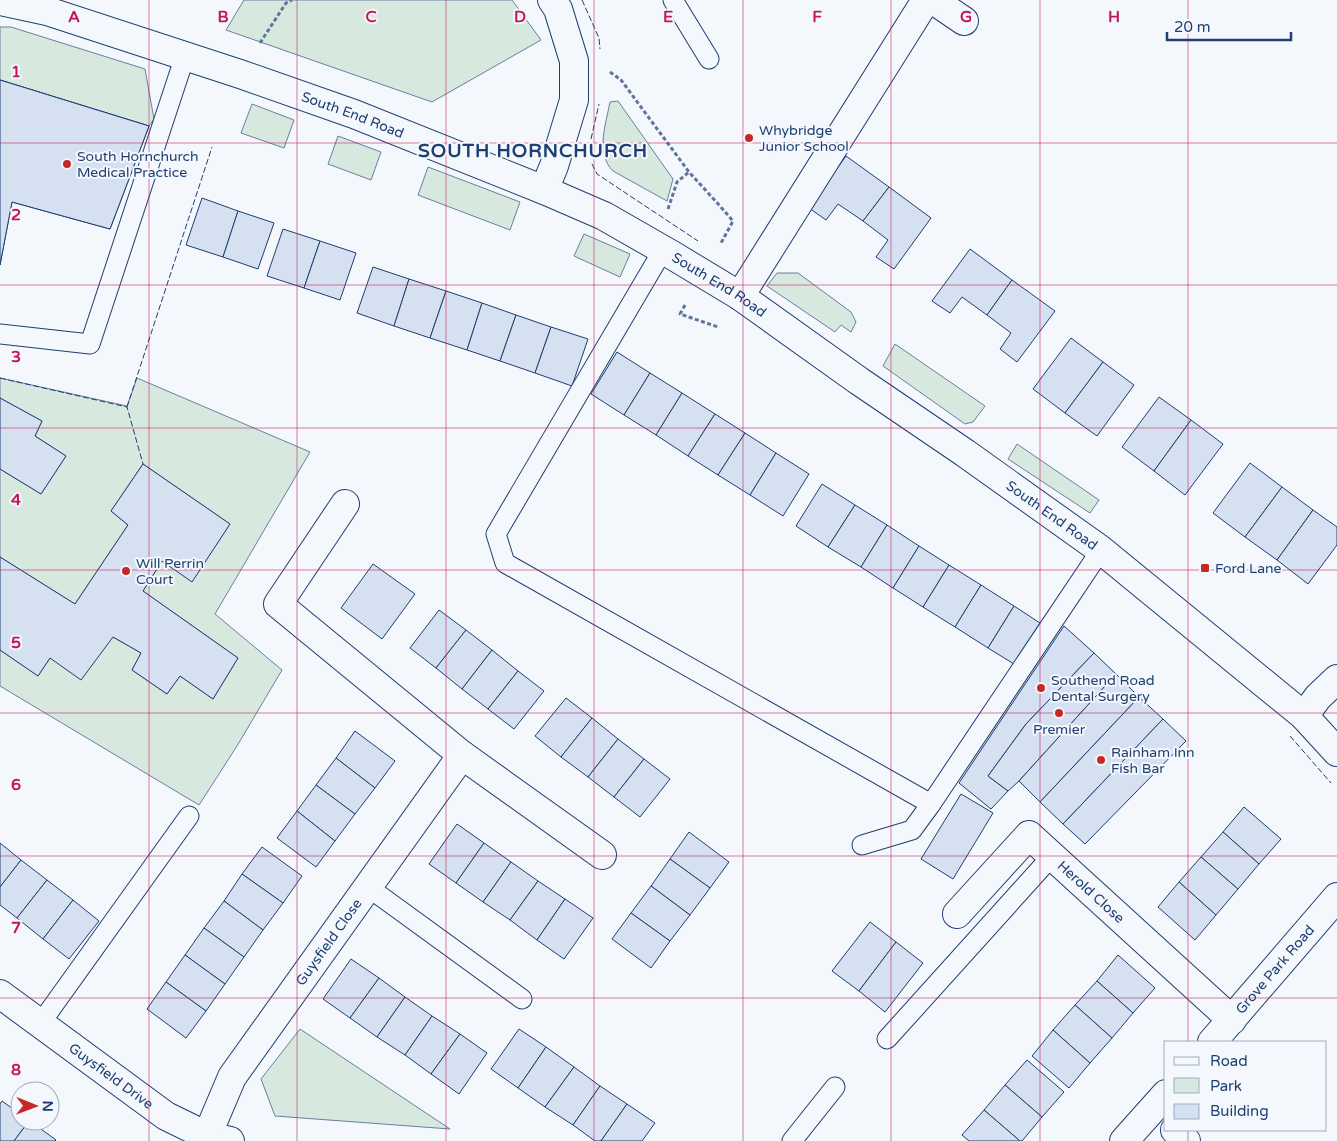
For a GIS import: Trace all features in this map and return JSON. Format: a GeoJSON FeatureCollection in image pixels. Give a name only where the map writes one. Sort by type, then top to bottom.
{"type":"FeatureCollection","features":[{"type":"Feature","properties":{"kind":"street"},"geometry":{"type":"LineString","coordinates":[[544,190],[556,159],[574,100],[574,61],[558,9],[552,0]]}},
{"type":"Feature","properties":{"kind":"street"},"geometry":{"type":"LineString","coordinates":[[740,296],[926,0]]}},
{"type":"Feature","properties":{"kind":"street"},"geometry":{"type":"LineString","coordinates":[[933,0],[964,21]]}},
{"type":"Feature","properties":{"kind":"street","name":"South End Road"},"geometry":{"type":"LineString","coordinates":[[0,1],[47,11],[240,74],[354,114],[604,216],[740,296],[1101,550],[1304,716],[1337,752]]}},
{"type":"Feature","properties":{"kind":"street"},"geometry":{"type":"LineString","coordinates":[[345,504],[278,604],[462,755],[602,855]]}},
{"type":"Feature","properties":{"kind":"street"},"geometry":{"type":"LineString","coordinates":[[1304,716],[1318,697],[1337,679]]}},
{"type":"Feature","properties":{"kind":"street","name":"Guysfield Close"},"geometry":{"type":"LineString","coordinates":[[219,1138],[232,1077],[462,755]]}},
{"type":"Feature","properties":{"kind":"street","name":"Herold Close"},"geometry":{"type":"LineString","coordinates":[[957,914],[1029,835],[1232,1020]]}},
{"type":"Feature","properties":{"kind":"street","name":"Grove Park Road"},"geometry":{"type":"LineString","coordinates":[[1213,1041],[1337,897]]}},
{"type":"Feature","properties":{"kind":"street","name":"Guysfield Drive"},"geometry":{"type":"LineString","coordinates":[[0,994],[166,1116],[219,1138]]}},
{"type":"Feature","properties":{"kind":"street"},"geometry":{"type":"LineString","coordinates":[[1124,1141],[1162,1108]]}},
{"type":"Feature","properties":{"kind":"street"},"geometry":{"type":"LineString","coordinates":[[1176,1131],[1186,1141]]}},
{"type":"Feature","properties":{"kind":"lane"},"geometry":{"type":"LineString","coordinates":[[673,0],[708,59]]}},
{"type":"Feature","properties":{"kind":"lane"},"geometry":{"type":"LineString","coordinates":[[0,334],[90,344],[185,56]]}},
{"type":"Feature","properties":{"kind":"lane"},"geometry":{"type":"LineString","coordinates":[[663,250],[496,534],[505,563],[932,804]]}},
{"type":"Feature","properties":{"kind":"lane"},"geometry":{"type":"LineString","coordinates":[[862,845],[912,830],[932,804],[1101,550]]}},
{"type":"Feature","properties":{"kind":"lane"},"geometry":{"type":"LineString","coordinates":[[40,1024],[189,816]]}},
{"type":"Feature","properties":{"kind":"lane"},"geometry":{"type":"LineString","coordinates":[[887,1039],[1052,856]]}},
{"type":"Feature","properties":{"kind":"lane"},"geometry":{"type":"LineString","coordinates":[[368,887],[522,999]]}},
{"type":"Feature","properties":{"kind":"lane"},"geometry":{"type":"LineString","coordinates":[[792,1141],[835,1087]]}},
{"type":"Feature","properties":{"kind":"path"},"geometry":{"type":"LineString","coordinates":[[240,74],[286,3],[292,0]]}},
{"type":"Feature","properties":{"kind":"path"},"geometry":{"type":"LineString","coordinates":[[604,68],[621,80],[689,172],[733,221],[718,248]]}},
{"type":"Feature","properties":{"kind":"path"},"geometry":{"type":"LineString","coordinates":[[668,209],[677,182],[689,172]]}},
{"type":"Feature","properties":{"kind":"green space"},"geometry":{"type":"Polygon","coordinates":[[[244,0],[512,0],[541,40],[432,102],[226,30],[244,0]]]}},
{"type":"Feature","properties":{"kind":"green space"},"geometry":{"type":"Polygon","coordinates":[[[0,27],[11,27],[145,69],[154,119],[149,126],[0,80],[0,27]]]}},
{"type":"Feature","properties":{"kind":"green space"},"geometry":{"type":"Polygon","coordinates":[[[618,101],[673,179],[667,201],[613,171],[604,156],[604,129],[610,102],[618,101]]]}},
{"type":"Feature","properties":{"kind":"green space"},"geometry":{"type":"Polygon","coordinates":[[[252,104],[294,120],[284,148],[241,133],[252,104]]]}},
{"type":"Feature","properties":{"kind":"green space"},"geometry":{"type":"Polygon","coordinates":[[[338,136],[381,152],[371,180],[328,164],[338,136]]]}},
{"type":"Feature","properties":{"kind":"green space"},"geometry":{"type":"Polygon","coordinates":[[[428,167],[520,202],[510,230],[418,195],[428,167]]]}},
{"type":"Feature","properties":{"kind":"green space"},"geometry":{"type":"Polygon","coordinates":[[[584,234],[630,254],[620,277],[574,256],[584,234]]]}},
{"type":"Feature","properties":{"kind":"green space"},"geometry":{"type":"Polygon","coordinates":[[[777,273],[798,273],[851,312],[856,322],[851,332],[841,325],[835,332],[767,286],[777,273]]]}},
{"type":"Feature","properties":{"kind":"green space"},"geometry":{"type":"Polygon","coordinates":[[[895,344],[985,406],[973,422],[965,424],[883,366],[895,344]]]}},
{"type":"Feature","properties":{"kind":"green space"},"geometry":{"type":"Polygon","coordinates":[[[0,378],[127,406],[137,378],[310,452],[215,614],[282,670],[199,805],[0,686],[0,650],[38,676],[50,658],[113,637],[141,653],[132,670],[167,694],[180,676],[213,699],[238,658],[143,591],[162,561],[192,581],[230,524],[143,464],[111,511],[128,525],[75,604],[0,557],[0,469],[41,494],[66,456],[35,436],[42,421],[0,398],[0,378]]]}},
{"type":"Feature","properties":{"kind":"green space"},"geometry":{"type":"Polygon","coordinates":[[[1017,444],[1099,500],[1090,513],[1008,459],[1017,444]]]}},
{"type":"Feature","properties":{"kind":"green space"},"geometry":{"type":"Polygon","coordinates":[[[300,1029],[450,1129],[275,1116],[261,1079],[300,1029]]]}},
{"type":"Feature","properties":{"kind":"building","name":"South Hornchurch Medical Practice"},"geometry":{"type":"Polygon","coordinates":[[[0,80],[149,126],[110,229],[12,202],[0,265],[0,80]]]}},
{"type":"Feature","properties":{"kind":"building","name":"South Hornchurch Medical Practice"},"geometry":{"type":"Polygon","coordinates":[[[0,80],[149,126],[110,229],[12,202],[0,265],[0,80]]]}},
{"type":"Feature","properties":{"kind":"building"},"geometry":{"type":"Polygon","coordinates":[[[846,156],[889,187],[863,221],[838,204],[826,220],[809,208],[846,156]]]}},
{"type":"Feature","properties":{"kind":"building"},"geometry":{"type":"Polygon","coordinates":[[[889,187],[931,218],[894,269],[876,257],[888,240],[863,221],[889,187]]]}},
{"type":"Feature","properties":{"kind":"building"},"geometry":{"type":"Polygon","coordinates":[[[202,198],[238,211],[223,257],[186,245],[202,198]]]}},
{"type":"Feature","properties":{"kind":"building"},"geometry":{"type":"Polygon","coordinates":[[[238,211],[274,223],[258,269],[223,257],[238,211]]]}},
{"type":"Feature","properties":{"kind":"building"},"geometry":{"type":"Polygon","coordinates":[[[283,229],[320,241],[304,288],[267,276],[283,229]]]}},
{"type":"Feature","properties":{"kind":"building"},"geometry":{"type":"Polygon","coordinates":[[[320,241],[356,253],[340,300],[304,288],[320,241]]]}},
{"type":"Feature","properties":{"kind":"building"},"geometry":{"type":"Polygon","coordinates":[[[970,249],[1012,280],[987,315],[962,297],[950,313],[932,301],[970,249]]]}},
{"type":"Feature","properties":{"kind":"building"},"geometry":{"type":"Polygon","coordinates":[[[373,267],[409,279],[394,326],[357,313],[373,267]]]}},
{"type":"Feature","properties":{"kind":"building"},"geometry":{"type":"Polygon","coordinates":[[[409,279],[446,291],[430,338],[394,326],[409,279]]]}},
{"type":"Feature","properties":{"kind":"building"},"geometry":{"type":"Polygon","coordinates":[[[1012,280],[1055,311],[1017,362],[1000,349],[1011,333],[987,315],[1012,280]]]}},
{"type":"Feature","properties":{"kind":"building"},"geometry":{"type":"Polygon","coordinates":[[[446,291],[482,303],[467,350],[430,338],[446,291]]]}},
{"type":"Feature","properties":{"kind":"building"},"geometry":{"type":"Polygon","coordinates":[[[482,303],[516,315],[500,361],[467,350],[482,303]]]}},
{"type":"Feature","properties":{"kind":"building"},"geometry":{"type":"Polygon","coordinates":[[[516,315],[551,327],[535,373],[500,361],[516,315]]]}},
{"type":"Feature","properties":{"kind":"building"},"geometry":{"type":"Polygon","coordinates":[[[551,327],[588,339],[572,386],[535,373],[551,327]]]}},
{"type":"Feature","properties":{"kind":"building"},"geometry":{"type":"Polygon","coordinates":[[[1071,338],[1103,362],[1065,413],[1033,389],[1071,338]]]}},
{"type":"Feature","properties":{"kind":"building"},"geometry":{"type":"Polygon","coordinates":[[[617,352],[650,373],[624,415],[591,394],[617,352]]]}},
{"type":"Feature","properties":{"kind":"building"},"geometry":{"type":"Polygon","coordinates":[[[1103,362],[1134,385],[1097,436],[1065,413],[1103,362]]]}},
{"type":"Feature","properties":{"kind":"building"},"geometry":{"type":"Polygon","coordinates":[[[650,373],[682,393],[656,435],[624,415],[650,373]]]}},
{"type":"Feature","properties":{"kind":"building"},"geometry":{"type":"Polygon","coordinates":[[[682,393],[715,414],[688,456],[656,435],[682,393]]]}},
{"type":"Feature","properties":{"kind":"building"},"geometry":{"type":"Polygon","coordinates":[[[1159,397],[1191,420],[1154,471],[1122,447],[1159,397]]]}},
{"type":"Feature","properties":{"kind":"building"},"geometry":{"type":"Polygon","coordinates":[[[0,398],[42,421],[35,436],[66,456],[41,494],[0,469],[0,398]]]}},
{"type":"Feature","properties":{"kind":"building"},"geometry":{"type":"Polygon","coordinates":[[[715,414],[745,433],[718,475],[688,456],[715,414]]]}},
{"type":"Feature","properties":{"kind":"building"},"geometry":{"type":"Polygon","coordinates":[[[1191,420],[1223,444],[1185,495],[1154,471],[1191,420]]]}},
{"type":"Feature","properties":{"kind":"building"},"geometry":{"type":"Polygon","coordinates":[[[745,433],[776,453],[750,495],[718,475],[745,433]]]}},
{"type":"Feature","properties":{"kind":"building"},"geometry":{"type":"Polygon","coordinates":[[[776,453],[809,474],[783,516],[750,495],[776,453]]]}},
{"type":"Feature","properties":{"kind":"building"},"geometry":{"type":"Polygon","coordinates":[[[1250,463],[1282,487],[1245,537],[1213,513],[1250,463]]]}},
{"type":"Feature","properties":{"kind":"building","name":"Will Perrin Court"},"geometry":{"type":"Polygon","coordinates":[[[143,464],[230,524],[192,582],[162,561],[143,591],[238,658],[213,699],[180,676],[167,694],[132,670],[141,653],[113,637],[81,680],[50,658],[38,676],[0,650],[0,557],[75,604],[128,525],[111,511],[143,464]]]}},
{"type":"Feature","properties":{"kind":"building"},"geometry":{"type":"Polygon","coordinates":[[[822,484],[855,505],[828,547],[796,526],[822,484]]]}},
{"type":"Feature","properties":{"kind":"building"},"geometry":{"type":"Polygon","coordinates":[[[1282,487],[1313,510],[1277,560],[1245,537],[1282,487]]]}},
{"type":"Feature","properties":{"kind":"building"},"geometry":{"type":"Polygon","coordinates":[[[855,505],[887,525],[861,567],[828,547],[855,505]]]}},
{"type":"Feature","properties":{"kind":"building"},"geometry":{"type":"Polygon","coordinates":[[[1313,510],[1337,527],[1337,545],[1308,584],[1277,560],[1313,510]]]}},
{"type":"Feature","properties":{"kind":"building"},"geometry":{"type":"Polygon","coordinates":[[[887,525],[919,546],[893,588],[861,567],[887,525]]]}},
{"type":"Feature","properties":{"kind":"building"},"geometry":{"type":"Polygon","coordinates":[[[919,546],[949,565],[923,607],[893,588],[919,546]]]}},
{"type":"Feature","properties":{"kind":"building"},"geometry":{"type":"Polygon","coordinates":[[[373,564],[415,594],[382,639],[341,608],[373,564]]]}},
{"type":"Feature","properties":{"kind":"building"},"geometry":{"type":"Polygon","coordinates":[[[949,565],[981,585],[955,627],[923,607],[949,565]]]}},
{"type":"Feature","properties":{"kind":"building"},"geometry":{"type":"Polygon","coordinates":[[[981,585],[1014,606],[988,648],[955,627],[981,585]]]}},
{"type":"Feature","properties":{"kind":"building"},"geometry":{"type":"Polygon","coordinates":[[[1014,606],[1040,623],[1014,664],[988,648],[1014,606]]]}},
{"type":"Feature","properties":{"kind":"building"},"geometry":{"type":"Polygon","coordinates":[[[439,610],[466,630],[436,668],[410,648],[439,610]]]}},
{"type":"Feature","properties":{"kind":"building","name":"Southend Road Dental Surgery"},"geometry":{"type":"Polygon","coordinates":[[[1064,626],[1094,653],[1026,724],[988,776],[1008,791],[991,809],[959,783],[1064,626]]]}},
{"type":"Feature","properties":{"kind":"building"},"geometry":{"type":"Polygon","coordinates":[[[466,630],[492,650],[462,689],[436,668],[466,630]]]}},
{"type":"Feature","properties":{"kind":"building"},"geometry":{"type":"Polygon","coordinates":[[[492,650],[518,671],[488,709],[462,689],[492,650]]]}},
{"type":"Feature","properties":{"kind":"building"},"geometry":{"type":"Polygon","coordinates":[[[1094,653],[1116,674],[1008,791],[988,776],[1026,724],[1094,653]]]}},
{"type":"Feature","properties":{"kind":"building"},"geometry":{"type":"Polygon","coordinates":[[[518,671],[544,691],[514,729],[488,709],[518,671]]]}},
{"type":"Feature","properties":{"kind":"building"},"geometry":{"type":"Polygon","coordinates":[[[1116,674],[1139,697],[1040,802],[1019,781],[1116,674]]]}},
{"type":"Feature","properties":{"kind":"building"},"geometry":{"type":"Polygon","coordinates":[[[1139,697],[1163,719],[1063,824],[1040,802],[1139,697]]]}},
{"type":"Feature","properties":{"kind":"building"},"geometry":{"type":"Polygon","coordinates":[[[566,698],[592,718],[561,757],[535,736],[566,698]]]}},
{"type":"Feature","properties":{"kind":"building"},"geometry":{"type":"Polygon","coordinates":[[[592,718],[618,739],[588,777],[561,757],[592,718]]]}},
{"type":"Feature","properties":{"kind":"building"},"geometry":{"type":"Polygon","coordinates":[[[1163,719],[1186,741],[1085,844],[1063,824],[1163,719]]]}},
{"type":"Feature","properties":{"kind":"building"},"geometry":{"type":"Polygon","coordinates":[[[355,731],[395,761],[375,788],[336,758],[355,731]]]}},
{"type":"Feature","properties":{"kind":"building"},"geometry":{"type":"Polygon","coordinates":[[[618,739],[644,759],[614,797],[588,777],[618,739]]]}},
{"type":"Feature","properties":{"kind":"building"},"geometry":{"type":"Polygon","coordinates":[[[336,758],[375,788],[355,814],[316,785],[336,758]]]}},
{"type":"Feature","properties":{"kind":"building"},"geometry":{"type":"Polygon","coordinates":[[[644,759],[670,779],[640,817],[614,797],[644,759]]]}},
{"type":"Feature","properties":{"kind":"building"},"geometry":{"type":"Polygon","coordinates":[[[316,785],[355,814],[335,841],[297,811],[316,785]]]}},
{"type":"Feature","properties":{"kind":"building"},"geometry":{"type":"Polygon","coordinates":[[[961,794],[993,813],[953,879],[921,859],[961,794]]]}},
{"type":"Feature","properties":{"kind":"building"},"geometry":{"type":"Polygon","coordinates":[[[1244,807],[1281,839],[1259,864],[1223,832],[1244,807]]]}},
{"type":"Feature","properties":{"kind":"building"},"geometry":{"type":"Polygon","coordinates":[[[297,811],[335,841],[316,867],[277,838],[297,811]]]}},
{"type":"Feature","properties":{"kind":"building"},"geometry":{"type":"Polygon","coordinates":[[[457,824],[484,843],[456,883],[429,864],[457,824]]]}},
{"type":"Feature","properties":{"kind":"building"},"geometry":{"type":"Polygon","coordinates":[[[689,832],[729,862],[710,888],[670,859],[689,832]]]}},
{"type":"Feature","properties":{"kind":"building"},"geometry":{"type":"Polygon","coordinates":[[[1223,832],[1259,864],[1238,889],[1201,857],[1223,832]]]}},
{"type":"Feature","properties":{"kind":"building"},"geometry":{"type":"Polygon","coordinates":[[[0,843],[21,860],[0,887],[0,843]]]}},
{"type":"Feature","properties":{"kind":"building"},"geometry":{"type":"Polygon","coordinates":[[[484,843],[511,862],[483,902],[456,883],[484,843]]]}},
{"type":"Feature","properties":{"kind":"building"},"geometry":{"type":"Polygon","coordinates":[[[262,847],[302,876],[283,903],[242,874],[262,847]]]}},
{"type":"Feature","properties":{"kind":"building"},"geometry":{"type":"Polygon","coordinates":[[[1201,857],[1238,889],[1216,915],[1179,882],[1201,857]]]}},
{"type":"Feature","properties":{"kind":"building"},"geometry":{"type":"Polygon","coordinates":[[[670,859],[710,888],[690,915],[651,886],[670,859]]]}},
{"type":"Feature","properties":{"kind":"building"},"geometry":{"type":"Polygon","coordinates":[[[21,860],[47,880],[17,918],[0,905],[0,887],[21,860]]]}},
{"type":"Feature","properties":{"kind":"building"},"geometry":{"type":"Polygon","coordinates":[[[511,862],[538,881],[510,920],[483,902],[511,862]]]}},
{"type":"Feature","properties":{"kind":"building"},"geometry":{"type":"Polygon","coordinates":[[[242,874],[283,903],[263,930],[224,901],[242,874]]]}},
{"type":"Feature","properties":{"kind":"building"},"geometry":{"type":"Polygon","coordinates":[[[47,880],[73,900],[43,939],[17,918],[47,880]]]}},
{"type":"Feature","properties":{"kind":"building"},"geometry":{"type":"Polygon","coordinates":[[[538,881],[565,899],[537,940],[510,920],[538,881]]]}},
{"type":"Feature","properties":{"kind":"building"},"geometry":{"type":"Polygon","coordinates":[[[1179,882],[1216,915],[1195,940],[1158,907],[1179,882]]]}},
{"type":"Feature","properties":{"kind":"building"},"geometry":{"type":"Polygon","coordinates":[[[651,886],[690,915],[670,941],[631,913],[651,886]]]}},
{"type":"Feature","properties":{"kind":"building"},"geometry":{"type":"Polygon","coordinates":[[[565,899],[593,918],[564,959],[537,940],[565,899]]]}},
{"type":"Feature","properties":{"kind":"building"},"geometry":{"type":"Polygon","coordinates":[[[73,900],[99,921],[69,959],[43,939],[73,900]]]}},
{"type":"Feature","properties":{"kind":"building"},"geometry":{"type":"Polygon","coordinates":[[[224,901],[263,930],[244,957],[204,928],[224,901]]]}},
{"type":"Feature","properties":{"kind":"building"},"geometry":{"type":"Polygon","coordinates":[[[631,913],[670,941],[651,968],[612,939],[631,913]]]}},
{"type":"Feature","properties":{"kind":"building"},"geometry":{"type":"Polygon","coordinates":[[[870,922],[896,942],[859,991],[832,971],[870,922]]]}},
{"type":"Feature","properties":{"kind":"building"},"geometry":{"type":"Polygon","coordinates":[[[204,928],[244,957],[225,984],[185,955],[204,928]]]}},
{"type":"Feature","properties":{"kind":"building"},"geometry":{"type":"Polygon","coordinates":[[[896,942],[923,963],[885,1012],[859,991],[896,942]]]}},
{"type":"Feature","properties":{"kind":"building"},"geometry":{"type":"Polygon","coordinates":[[[185,955],[225,984],[206,1011],[166,982],[185,955]]]}},
{"type":"Feature","properties":{"kind":"building"},"geometry":{"type":"Polygon","coordinates":[[[1118,955],[1155,988],[1133,1013],[1097,981],[1118,955]]]}},
{"type":"Feature","properties":{"kind":"building"},"geometry":{"type":"Polygon","coordinates":[[[351,959],[379,978],[350,1018],[323,999],[351,959]]]}},
{"type":"Feature","properties":{"kind":"building"},"geometry":{"type":"Polygon","coordinates":[[[379,978],[405,997],[377,1037],[350,1018],[379,978]]]}},
{"type":"Feature","properties":{"kind":"building"},"geometry":{"type":"Polygon","coordinates":[[[1097,981],[1133,1013],[1112,1038],[1075,1005],[1097,981]]]}},
{"type":"Feature","properties":{"kind":"building"},"geometry":{"type":"Polygon","coordinates":[[[166,982],[206,1011],[186,1038],[147,1009],[166,982]]]}},
{"type":"Feature","properties":{"kind":"building"},"geometry":{"type":"Polygon","coordinates":[[[405,997],[432,1016],[405,1055],[377,1037],[405,997]]]}},
{"type":"Feature","properties":{"kind":"building"},"geometry":{"type":"Polygon","coordinates":[[[1075,1005],[1112,1038],[1090,1063],[1053,1030],[1075,1005]]]}},
{"type":"Feature","properties":{"kind":"building"},"geometry":{"type":"Polygon","coordinates":[[[432,1016],[460,1034],[431,1074],[405,1055],[432,1016]]]}},
{"type":"Feature","properties":{"kind":"building"},"geometry":{"type":"Polygon","coordinates":[[[519,1029],[546,1047],[518,1088],[491,1069],[519,1029]]]}},
{"type":"Feature","properties":{"kind":"building"},"geometry":{"type":"Polygon","coordinates":[[[1053,1030],[1090,1063],[1069,1088],[1032,1056],[1053,1030]]]}},
{"type":"Feature","properties":{"kind":"building"},"geometry":{"type":"Polygon","coordinates":[[[460,1034],[487,1053],[459,1094],[431,1074],[460,1034]]]}},
{"type":"Feature","properties":{"kind":"building"},"geometry":{"type":"Polygon","coordinates":[[[546,1047],[574,1067],[545,1107],[518,1088],[546,1047]]]}},
{"type":"Feature","properties":{"kind":"building"},"geometry":{"type":"Polygon","coordinates":[[[1027,1060],[1064,1092],[1042,1117],[1005,1085],[1027,1060]]]}},
{"type":"Feature","properties":{"kind":"building"},"geometry":{"type":"Polygon","coordinates":[[[574,1067],[600,1086],[573,1125],[545,1107],[574,1067]]]}},
{"type":"Feature","properties":{"kind":"building"},"geometry":{"type":"Polygon","coordinates":[[[1005,1085],[1042,1117],[1022,1141],[984,1110],[1005,1085]]]}},
{"type":"Feature","properties":{"kind":"building"},"geometry":{"type":"Polygon","coordinates":[[[600,1086],[627,1104],[601,1141],[595,1141],[573,1125],[600,1086]]]}},
{"type":"Feature","properties":{"kind":"building"},"geometry":{"type":"Polygon","coordinates":[[[2,1101],[10,1107],[10,1131],[22,1131],[14,1141],[0,1141],[0,1104],[2,1101]]]}},
{"type":"Feature","properties":{"kind":"building"},"geometry":{"type":"Polygon","coordinates":[[[627,1104],[655,1123],[642,1141],[601,1141],[627,1104]]]}},
{"type":"Feature","properties":{"kind":"building"},"geometry":{"type":"Polygon","coordinates":[[[984,1110],[1020,1141],[969,1141],[962,1135],[984,1110]]]}},
{"type":"Feature","properties":{"kind":"building"},"geometry":{"type":"Polygon","coordinates":[[[22,1131],[44,1131],[56,1140],[55,1141],[14,1141],[22,1131]]]}},
{"type":"Feature","properties":{"kind":"fence"},"geometry":{"type":"LineString","coordinates":[[582,0],[599,38],[600,49]]}},
{"type":"Feature","properties":{"kind":"fence"},"geometry":{"type":"LineString","coordinates":[[591,139],[599,104]]}},
{"type":"Feature","properties":{"kind":"fence"},"geometry":{"type":"LineString","coordinates":[[127,407],[212,147]]}},
{"type":"Feature","properties":{"kind":"fence"},"geometry":{"type":"LineString","coordinates":[[592,164],[597,174],[698,241]]}},
{"type":"Feature","properties":{"kind":"fence"},"geometry":{"type":"LineString","coordinates":[[0,378],[127,407],[143,464]]}},
{"type":"Feature","properties":{"kind":"fence"},"geometry":{"type":"LineString","coordinates":[[1290,736],[1331,783]]}},
{"type":"Feature","properties":{"kind":"place","name":"Whybridge Junior School"},"geometry":{"type":"Point","coordinates":[749,138]}},
{"type":"Feature","properties":{"kind":"place","name":"South Hornchurch Medical Practice"},"geometry":{"type":"Point","coordinates":[67,164]}},
{"type":"Feature","properties":{"kind":"place","name":"Ford Lane"},"geometry":{"type":"Point","coordinates":[1205,568]}},
{"type":"Feature","properties":{"kind":"place","name":"Will Perrin Court"},"geometry":{"type":"Point","coordinates":[126,571]}},
{"type":"Feature","properties":{"kind":"place","name":"Southend Road Dental Surgery"},"geometry":{"type":"Point","coordinates":[1041,688]}},
{"type":"Feature","properties":{"kind":"place","name":"Premier"},"geometry":{"type":"Point","coordinates":[1059,713]}},
{"type":"Feature","properties":{"kind":"place","name":"Rainham Inn Fish Bar"},"geometry":{"type":"Point","coordinates":[1101,760]}},
{"type":"Feature","properties":{"kind":"district","name":"SOUTH HORNCHURCH"},"geometry":{"type":"Point","coordinates":[533,150]}}]}
